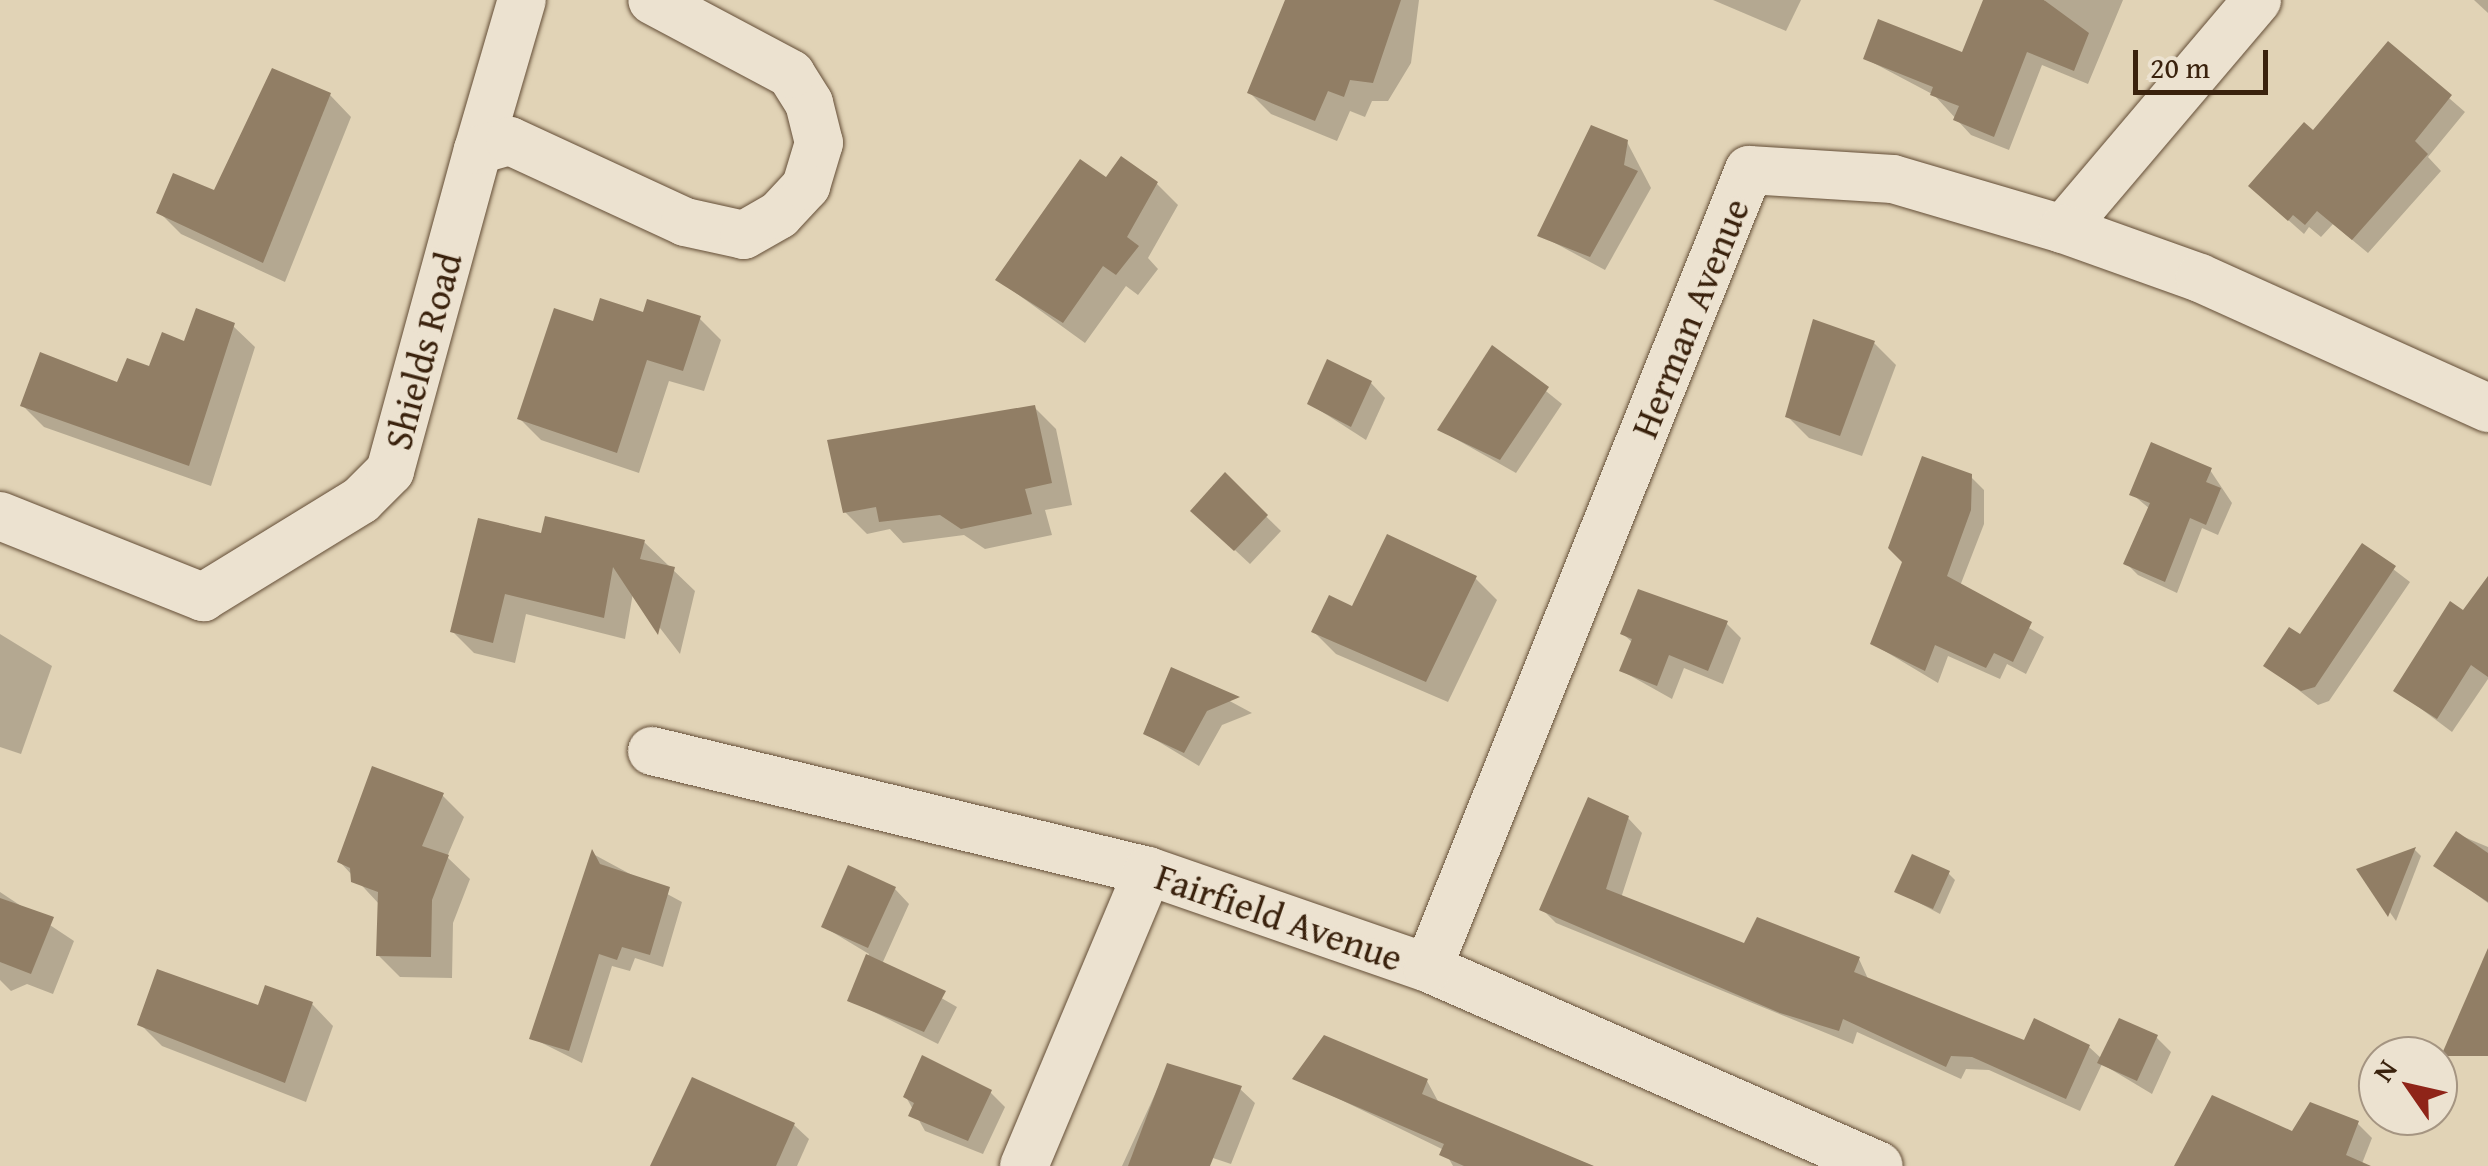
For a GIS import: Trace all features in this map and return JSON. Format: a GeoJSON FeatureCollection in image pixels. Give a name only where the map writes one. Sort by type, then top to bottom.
{"type":"FeatureCollection","features":[{"type":"Feature","properties":{"kind":"street","name":"Shields Road"},"geometry":{"type":"LineString","coordinates":[[0,516],[203,597],[361,500],[390,471],[522,0]]}},
{"type":"Feature","properties":{"kind":"street"},"geometry":{"type":"LineString","coordinates":[[478,150],[510,140],[685,222],[744,235],[779,215],[806,186],[819,143],[809,103],[791,74],[652,0]]}},
{"type":"Feature","properties":{"kind":"street"},"geometry":{"type":"LineString","coordinates":[[2063,229],[2257,0]]}},
{"type":"Feature","properties":{"kind":"street","name":"Herman Avenue"},"geometry":{"type":"LineString","coordinates":[[1428,968],[1750,170],[1893,179],[2063,229],[2200,278],[2488,408]]}},
{"type":"Feature","properties":{"kind":"street","name":"Fairfield Avenue"},"geometry":{"type":"LineString","coordinates":[[652,750],[1148,871],[1428,968],[1878,1166]]}},
{"type":"Feature","properties":{"kind":"street"},"geometry":{"type":"LineString","coordinates":[[1024,1166],[1148,871]]}},
{"type":"Feature","properties":{"kind":"building"},"geometry":{"type":"Polygon","coordinates":[[[1285,0],[1401,0],[1373,83],[1350,80],[1344,97],[1328,91],[1315,121],[1247,93],[1285,0]]]}},
{"type":"Feature","properties":{"kind":"building"},"geometry":{"type":"Polygon","coordinates":[[[1983,0],[2044,0],[2089,33],[2074,71],[2027,52],[1994,137],[1953,120],[1959,106],[1930,95],[1933,87],[1863,59],[1878,19],[1962,52],[1983,0]]]}},
{"type":"Feature","properties":{"kind":"building"},"geometry":{"type":"Polygon","coordinates":[[[2388,41],[2452,95],[2415,141],[2428,154],[2352,240],[2317,211],[2305,225],[2293,215],[2288,221],[2248,186],[2304,122],[2313,130],[2388,41]]]}},
{"type":"Feature","properties":{"kind":"building"},"geometry":{"type":"Polygon","coordinates":[[[272,68],[331,93],[263,263],[156,213],[173,173],[214,190],[272,68]]]}},
{"type":"Feature","properties":{"kind":"building"},"geometry":{"type":"Polygon","coordinates":[[[1591,125],[1628,140],[1624,165],[1638,171],[1590,257],[1537,236],[1591,125]]]}},
{"type":"Feature","properties":{"kind":"building"},"geometry":{"type":"Polygon","coordinates":[[[1121,156],[1158,182],[1127,237],[1139,246],[1116,275],[1103,266],[1063,323],[995,280],[1080,159],[1106,177],[1121,156]]]}},
{"type":"Feature","properties":{"kind":"building"},"geometry":{"type":"Polygon","coordinates":[[[600,298],[643,312],[647,299],[701,316],[683,371],[647,360],[617,453],[517,419],[554,308],[593,321],[600,298]]]}},
{"type":"Feature","properties":{"kind":"building"},"geometry":{"type":"Polygon","coordinates":[[[196,308],[235,323],[189,466],[20,406],[40,352],[117,382],[127,358],[149,366],[162,332],[184,341],[196,308]]]}},
{"type":"Feature","properties":{"kind":"building"},"geometry":{"type":"Polygon","coordinates":[[[1813,319],[1875,341],[1840,436],[1785,417],[1813,319]]]}},
{"type":"Feature","properties":{"kind":"building"},"geometry":{"type":"Polygon","coordinates":[[[1492,345],[1549,387],[1500,460],[1437,430],[1492,345]]]}},
{"type":"Feature","properties":{"kind":"building"},"geometry":{"type":"Polygon","coordinates":[[[1327,359],[1372,381],[1351,427],[1307,404],[1327,359]]]}},
{"type":"Feature","properties":{"kind":"building"},"geometry":{"type":"Polygon","coordinates":[[[1035,405],[1052,483],[1025,489],[1032,514],[961,529],[940,515],[879,522],[876,507],[843,513],[827,440],[1035,405]]]}},
{"type":"Feature","properties":{"kind":"building"},"geometry":{"type":"Polygon","coordinates":[[[2151,442],[2212,468],[2206,482],[2221,488],[2206,525],[2190,518],[2165,582],[2123,564],[2150,503],[2129,495],[2151,442]]]}},
{"type":"Feature","properties":{"kind":"building"},"geometry":{"type":"Polygon","coordinates":[[[1922,456],[1972,474],[1971,510],[1947,576],[2032,622],[2013,662],[1994,653],[1986,668],[1935,645],[1925,671],[1870,644],[1902,562],[1888,548],[1922,456]]]}},
{"type":"Feature","properties":{"kind":"building"},"geometry":{"type":"Polygon","coordinates":[[[1225,472],[1268,515],[1234,551],[1190,511],[1225,472]]]}},
{"type":"Feature","properties":{"kind":"building"},"geometry":{"type":"Polygon","coordinates":[[[545,516],[645,540],[640,559],[675,567],[658,635],[613,567],[604,618],[505,594],[493,643],[450,632],[478,518],[541,533],[545,516]]]}},
{"type":"Feature","properties":{"kind":"building"},"geometry":{"type":"Polygon","coordinates":[[[1387,534],[1477,576],[1426,682],[1311,632],[1329,595],[1352,606],[1387,534]]]}},
{"type":"Feature","properties":{"kind":"building"},"geometry":{"type":"Polygon","coordinates":[[[2362,543],[2396,566],[2315,687],[2301,691],[2263,666],[2289,627],[2300,634],[2362,543]]]}},
{"type":"Feature","properties":{"kind":"building"},"geometry":{"type":"Polygon","coordinates":[[[2488,576],[2488,677],[2471,665],[2437,719],[2393,691],[2450,601],[2463,610],[2488,576]]]}},
{"type":"Feature","properties":{"kind":"building"},"geometry":{"type":"Polygon","coordinates":[[[1638,589],[1728,621],[1708,671],[1669,655],[1657,686],[1619,671],[1632,639],[1620,634],[1638,589]]]}},
{"type":"Feature","properties":{"kind":"building"},"geometry":{"type":"Polygon","coordinates":[[[1171,667],[1240,697],[1207,711],[1184,753],[1143,734],[1171,667]]]}},
{"type":"Feature","properties":{"kind":"building"},"geometry":{"type":"Polygon","coordinates":[[[372,766],[444,793],[422,846],[449,855],[432,900],[431,957],[376,956],[378,892],[351,882],[350,868],[337,862],[372,766]]]}},
{"type":"Feature","properties":{"kind":"building"},"geometry":{"type":"Polygon","coordinates":[[[1588,797],[1629,816],[1606,889],[1744,943],[1757,917],[1860,957],[1854,972],[2024,1040],[2034,1018],[2090,1045],[2066,1099],[1972,1057],[1951,1056],[1946,1067],[1843,1019],[1839,1031],[1780,1013],[1539,910],[1588,797]]]}},
{"type":"Feature","properties":{"kind":"building"},"geometry":{"type":"Polygon","coordinates":[[[2456,831],[2488,853],[2488,902],[2433,866],[2456,831]]]}},
{"type":"Feature","properties":{"kind":"building"},"geometry":{"type":"Polygon","coordinates":[[[2416,847],[2388,917],[2356,869],[2416,847]]]}},
{"type":"Feature","properties":{"kind":"building"},"geometry":{"type":"Polygon","coordinates":[[[592,849],[600,864],[670,887],[650,955],[622,947],[617,960],[599,954],[569,1051],[529,1039],[592,849]]]}},
{"type":"Feature","properties":{"kind":"building"},"geometry":{"type":"Polygon","coordinates":[[[1912,854],[1950,871],[1933,909],[1894,892],[1912,854]]]}},
{"type":"Feature","properties":{"kind":"building"},"geometry":{"type":"Polygon","coordinates":[[[848,865],[896,887],[868,948],[821,927],[848,865]]]}},
{"type":"Feature","properties":{"kind":"building"},"geometry":{"type":"Polygon","coordinates":[[[0,898],[54,917],[31,974],[0,962],[0,898]]]}},
{"type":"Feature","properties":{"kind":"building"},"geometry":{"type":"Polygon","coordinates":[[[2488,948],[2488,1056],[2458,1056],[2458,1036],[2450,1036],[2488,948]]]}},
{"type":"Feature","properties":{"kind":"building"},"geometry":{"type":"Polygon","coordinates":[[[866,954],[946,991],[924,1032],[847,1001],[866,954]]]}},
{"type":"Feature","properties":{"kind":"building"},"geometry":{"type":"Polygon","coordinates":[[[157,969],[258,1005],[265,985],[313,1002],[285,1083],[137,1025],[157,969]]]}},
{"type":"Feature","properties":{"kind":"building"},"geometry":{"type":"Polygon","coordinates":[[[2119,1018],[2158,1035],[2137,1081],[2097,1063],[2119,1018]]]}},
{"type":"Feature","properties":{"kind":"building"},"geometry":{"type":"Polygon","coordinates":[[[1324,1035],[1428,1079],[1422,1094],[1594,1166],[1464,1166],[1439,1155],[1444,1144],[1292,1079],[1324,1035]]]}},
{"type":"Feature","properties":{"kind":"building"},"geometry":{"type":"Polygon","coordinates":[[[922,1055],[992,1090],[968,1141],[908,1116],[914,1103],[903,1097],[922,1055]]]}},
{"type":"Feature","properties":{"kind":"building"},"geometry":{"type":"Polygon","coordinates":[[[1167,1063],[1242,1086],[1210,1166],[1128,1166],[1167,1063]]]}},
{"type":"Feature","properties":{"kind":"building"},"geometry":{"type":"Polygon","coordinates":[[[692,1077],[795,1123],[776,1166],[650,1166],[692,1077]]]}},
{"type":"Feature","properties":{"kind":"building"},"geometry":{"type":"Polygon","coordinates":[[[2212,1095],[2292,1131],[2310,1102],[2358,1121],[2346,1155],[2371,1166],[2174,1166],[2212,1095]]]}}]}
